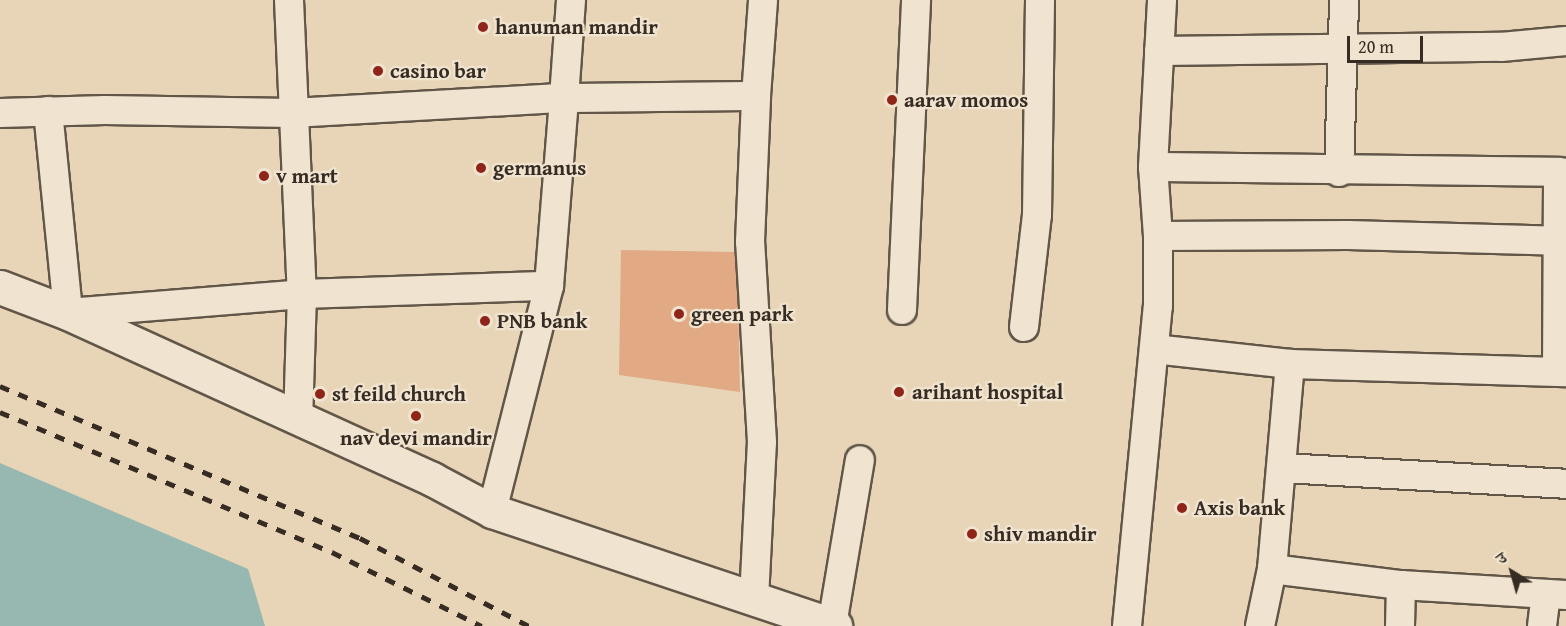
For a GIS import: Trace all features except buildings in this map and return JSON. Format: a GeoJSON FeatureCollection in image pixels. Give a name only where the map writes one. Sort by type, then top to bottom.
{"type":"FeatureCollection","features":[{"type":"Feature","properties":{"kind":"street"},"geometry":{"type":"LineString","coordinates":[[289,0],[292,113],[302,294],[298,418]]}},
{"type":"Feature","properties":{"kind":"street"},"geometry":{"type":"LineString","coordinates":[[492,511],[549,286],[571,0]]}},
{"type":"Feature","properties":{"kind":"street"},"geometry":{"type":"LineString","coordinates":[[754,599],[762,442],[750,242],[756,96],[763,0]]}},
{"type":"Feature","properties":{"kind":"street"},"geometry":{"type":"LineString","coordinates":[[902,310],[916,0]]}},
{"type":"Feature","properties":{"kind":"street"},"geometry":{"type":"LineString","coordinates":[[1024,327],[1037,215],[1040,0]]}},
{"type":"Feature","properties":{"kind":"street"},"geometry":{"type":"LineString","coordinates":[[1127,626],[1154,349],[1158,236],[1153,167],[1162,0]]}},
{"type":"Feature","properties":{"kind":"street"},"geometry":{"type":"LineString","coordinates":[[1339,172],[1344,0]]}},
{"type":"Feature","properties":{"kind":"street"},"geometry":{"type":"LineString","coordinates":[[1159,51],[1343,51],[1501,47],[1566,41]]}},
{"type":"Feature","properties":{"kind":"street"},"geometry":{"type":"LineString","coordinates":[[0,113],[48,111],[292,113],[564,98],[756,96]]}},
{"type":"Feature","properties":{"kind":"street"},"geometry":{"type":"LineString","coordinates":[[48,111],[68,313]]}},
{"type":"Feature","properties":{"kind":"street"},"geometry":{"type":"LineString","coordinates":[[1153,167],[1339,172],[1562,173],[1558,241],[1562,372],[1290,364],[1154,349]]}},
{"type":"Feature","properties":{"kind":"street"},"geometry":{"type":"LineString","coordinates":[[1158,236],[1337,235],[1558,241]]}},
{"type":"Feature","properties":{"kind":"street"},"geometry":{"type":"LineString","coordinates":[[68,313],[302,294],[549,286]]}},
{"type":"Feature","properties":{"kind":"street"},"geometry":{"type":"LineString","coordinates":[[0,287],[68,313],[298,418],[492,511],[754,599],[795,620],[833,625],[860,459]]}},
{"type":"Feature","properties":{"kind":"street"},"geometry":{"type":"LineString","coordinates":[[1260,626],[1272,569],[1283,468],[1290,364]]}},
{"type":"Feature","properties":{"kind":"street"},"geometry":{"type":"LineString","coordinates":[[1283,468],[1566,484]]}},
{"type":"Feature","properties":{"kind":"street"},"geometry":{"type":"LineString","coordinates":[[1272,569],[1401,585],[1556,594],[1542,626]]}},
{"type":"Feature","properties":{"kind":"street"},"geometry":{"type":"LineString","coordinates":[[1400,626],[1401,585]]}},
{"type":"Feature","properties":{"kind":"water"},"geometry":{"type":"Polygon","coordinates":[[[0,463],[248,569],[265,626],[0,626],[0,463]]]}},
{"type":"Feature","properties":{"kind":"railway"},"geometry":{"type":"LineString","coordinates":[[0,386],[360,538],[529,626]]}},
{"type":"Feature","properties":{"kind":"railway"},"geometry":{"type":"LineString","coordinates":[[0,412],[332,552],[482,626]]}},
{"type":"Feature","properties":{"kind":"place","name":"hanuman mandir"},"geometry":{"type":"Point","coordinates":[483,27]}},
{"type":"Feature","properties":{"kind":"place","name":"casino bar"},"geometry":{"type":"Point","coordinates":[378,71]}},
{"type":"Feature","properties":{"kind":"place","name":"aarav momos"},"geometry":{"type":"Point","coordinates":[892,100]}},
{"type":"Feature","properties":{"kind":"place","name":"germanus"},"geometry":{"type":"Point","coordinates":[481,168]}},
{"type":"Feature","properties":{"kind":"place","name":"v mart"},"geometry":{"type":"Point","coordinates":[264,176]}},
{"type":"Feature","properties":{"kind":"place","name":"green park"},"geometry":{"type":"Point","coordinates":[679,314]}},
{"type":"Feature","properties":{"kind":"place","name":"PNB bank"},"geometry":{"type":"Point","coordinates":[485,321]}},
{"type":"Feature","properties":{"kind":"place","name":"arihant hospital"},"geometry":{"type":"Point","coordinates":[899,392]}},
{"type":"Feature","properties":{"kind":"place","name":"st feild church"},"geometry":{"type":"Point","coordinates":[320,394]}},
{"type":"Feature","properties":{"kind":"place","name":"nav devi mandir"},"geometry":{"type":"Point","coordinates":[416,416]}},
{"type":"Feature","properties":{"kind":"place","name":"Axis bank"},"geometry":{"type":"Point","coordinates":[1182,508]}},
{"type":"Feature","properties":{"kind":"place","name":"shiv mandir"},"geometry":{"type":"Point","coordinates":[972,534]}}]}
